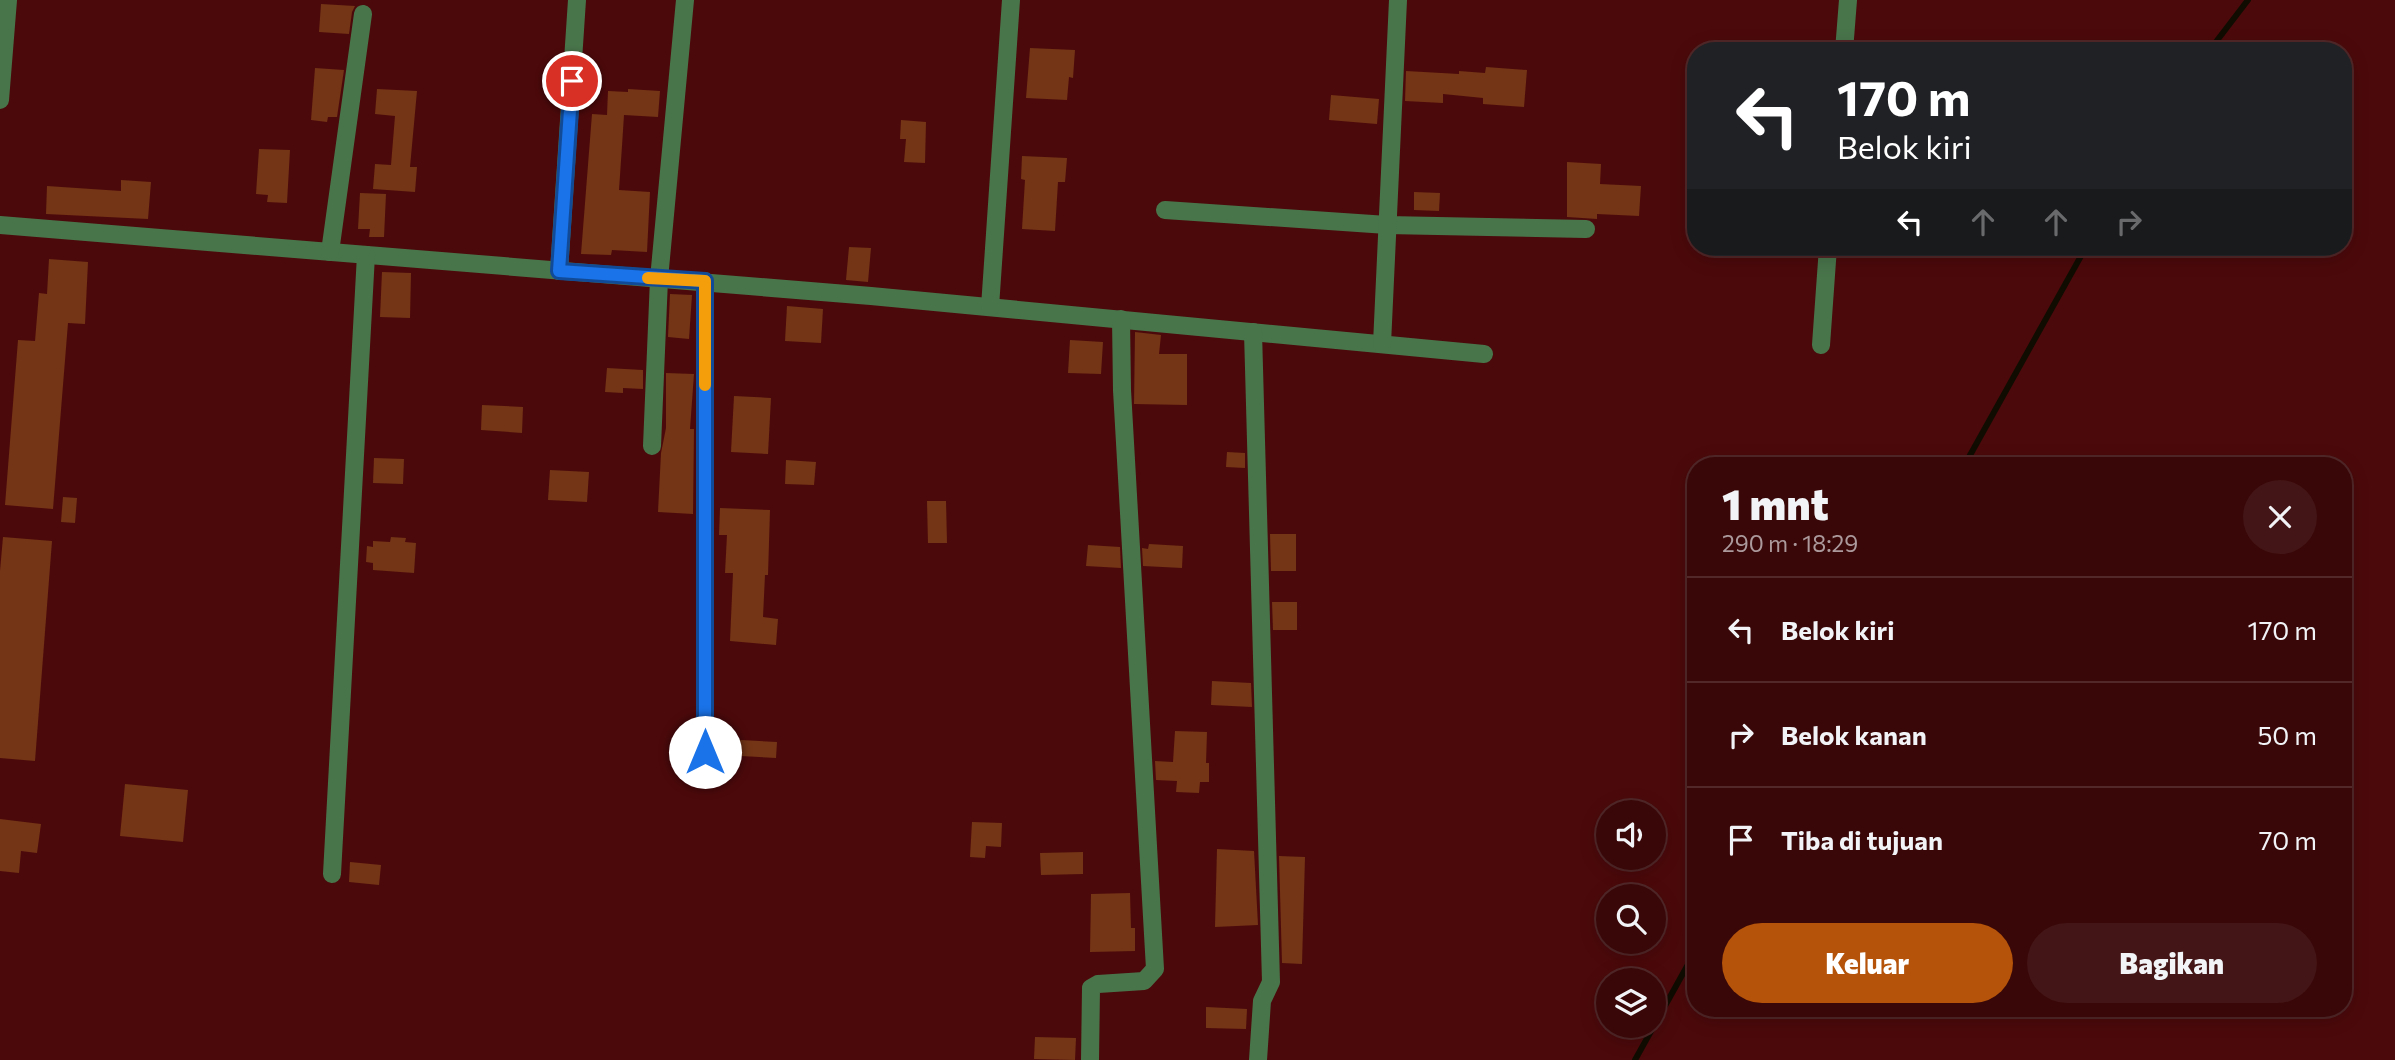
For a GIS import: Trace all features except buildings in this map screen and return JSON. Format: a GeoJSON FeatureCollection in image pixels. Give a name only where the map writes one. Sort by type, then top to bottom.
{"type":"FeatureCollection","features":[{"type":"Feature","properties":{"kind":"street"},"geometry":{"type":"LineString","coordinates":[[0,100],[8,0]]}},
{"type":"Feature","properties":{"kind":"street"},"geometry":{"type":"LineString","coordinates":[[559,271],[578,0]]}},
{"type":"Feature","properties":{"kind":"street"},"geometry":{"type":"LineString","coordinates":[[652,446],[659,279],[685,0]]}},
{"type":"Feature","properties":{"kind":"street"},"geometry":{"type":"LineString","coordinates":[[989,307],[1011,0]]}},
{"type":"Feature","properties":{"kind":"street"},"geometry":{"type":"LineString","coordinates":[[1382,344],[1398,0]]}},
{"type":"Feature","properties":{"kind":"street"},"geometry":{"type":"LineString","coordinates":[[1844,42],[1847,0]]}},
{"type":"Feature","properties":{"kind":"street"},"geometry":{"type":"LineString","coordinates":[[330,252],[363,13]]}},
{"type":"Feature","properties":{"kind":"street"},"geometry":{"type":"LineString","coordinates":[[1165,210],[1387,225],[1586,229]]}},
{"type":"Feature","properties":{"kind":"street"},"geometry":{"type":"LineString","coordinates":[[0,225],[705,281],[1484,354]]}},
{"type":"Feature","properties":{"kind":"street"},"geometry":{"type":"LineString","coordinates":[[332,874],[366,255]]}},
{"type":"Feature","properties":{"kind":"street"},"geometry":{"type":"LineString","coordinates":[[1821,345],[1827,256]]}},
{"type":"Feature","properties":{"kind":"street"},"geometry":{"type":"LineString","coordinates":[[705,281],[705,752]]}},
{"type":"Feature","properties":{"kind":"street"},"geometry":{"type":"LineString","coordinates":[[1090,1060],[1091,988],[1098,984],[1144,981],[1155,969],[1122,390],[1121,319]]}},
{"type":"Feature","properties":{"kind":"street"},"geometry":{"type":"LineString","coordinates":[[1252,332],[1271,982],[1262,1001],[1258,1060]]}},
{"type":"Feature","properties":{"kind":"waterway"},"geometry":{"type":"LineString","coordinates":[[2216,42],[2248,0]]}},
{"type":"Feature","properties":{"kind":"waterway"},"geometry":{"type":"LineString","coordinates":[[1969,457],[2081,256]]}},
{"type":"Feature","properties":{"kind":"waterway"},"geometry":{"type":"LineString","coordinates":[[1635,1060],[1687,966]]}},
{"type":"Feature","properties":{"kind":"slow traffic"},"geometry":{"type":"LineString","coordinates":[[648,278],[705,281],[705,385]]}},
{"type":"Feature","properties":{"kind":"route"},"geometry":{"type":"LineString","coordinates":[[572,81],[559,271],[705,281],[705,752]]}}]}
